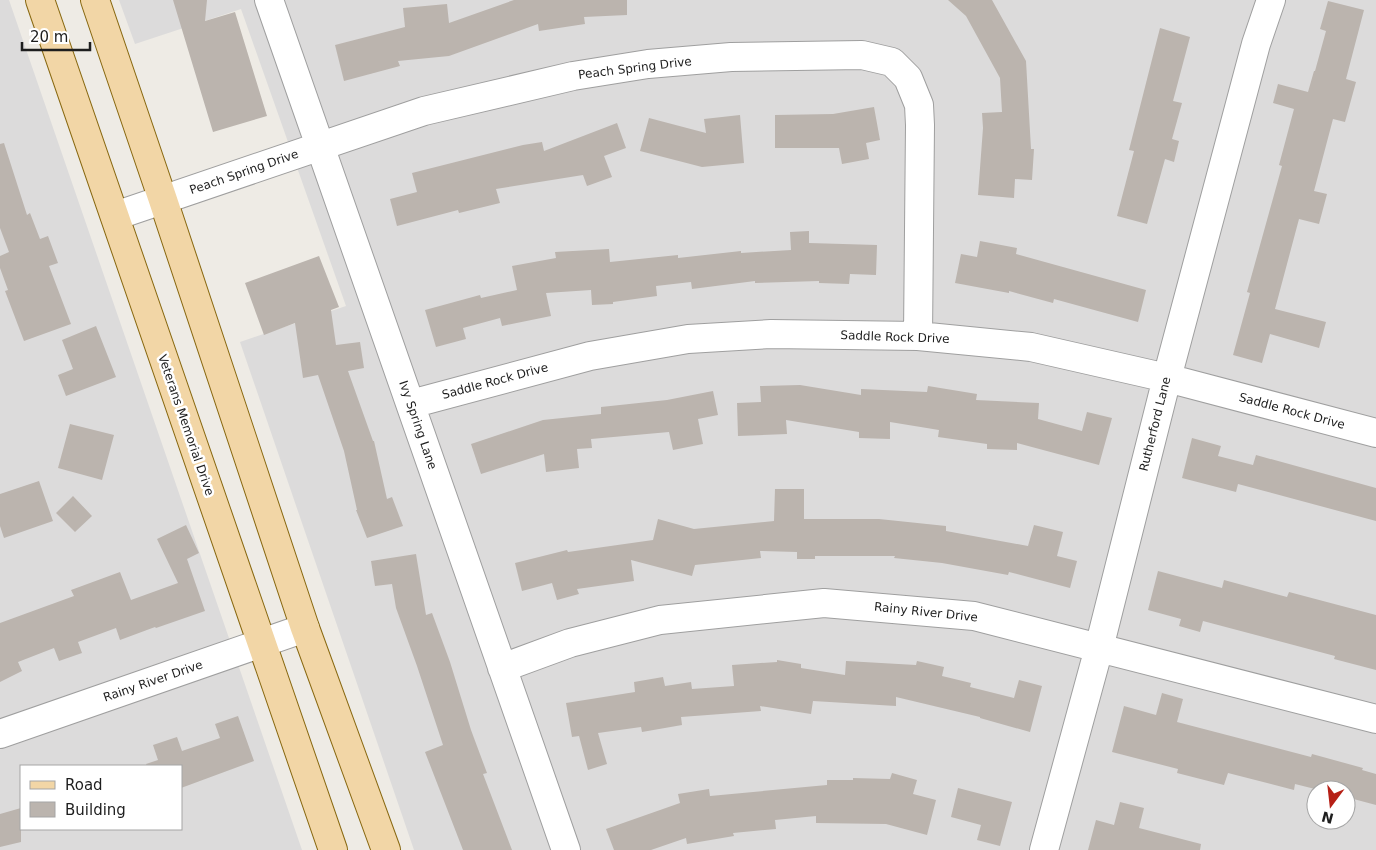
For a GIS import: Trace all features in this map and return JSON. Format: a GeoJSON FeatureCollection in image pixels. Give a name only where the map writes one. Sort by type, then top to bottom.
{"type":"FeatureCollection","features":[{"type":"Feature","properties":{"kind":"main road","name":"Veterans Memorial Drive"},"geometry":{"type":"LineString","coordinates":[[40,0],[333,850]]}},
{"type":"Feature","properties":{"kind":"main road"},"geometry":{"type":"LineString","coordinates":[[95,0],[305,628],[386,850]]}},
{"type":"Feature","properties":{"kind":"street","name":"Ivy Spring Lane"},"geometry":{"type":"LineString","coordinates":[[269,0],[566,850]]}},
{"type":"Feature","properties":{"kind":"street","name":"Rutherford Lane"},"geometry":{"type":"LineString","coordinates":[[1044,850],[1099,648],[1167,378],[1256,44],[1271,0]]}},
{"type":"Feature","properties":{"kind":"street","name":"Peach Spring Drive"},"geometry":{"type":"LineString","coordinates":[[115,216],[424,111],[573,76],[648,64],[731,57],[862,55],[892,62],[908,78],[919,105],[918,336]]}},
{"type":"Feature","properties":{"kind":"street","name":"Saddle Rock Drive"},"geometry":{"type":"LineString","coordinates":[[411,404],[590,356],[688,339],[771,334],[918,336],[1031,347],[1167,378],[1376,433]]}},
{"type":"Feature","properties":{"kind":"street","name":"Rainy River Drive"},"geometry":{"type":"LineString","coordinates":[[502,668],[570,643],[660,620],[824,603],[974,616],[1376,719]]}},
{"type":"Feature","properties":{"kind":"street","name":"Rainy River Drive"},"geometry":{"type":"LineString","coordinates":[[0,734],[305,628]]}},
{"type":"Feature","properties":{"kind":"shaded area"},"geometry":{"type":"Polygon","coordinates":[[[0,0],[9,0],[302,850],[0,850],[0,0]]]}},
{"type":"Feature","properties":{"kind":"shaded area"},"geometry":{"type":"Polygon","coordinates":[[[119,0],[1376,0],[1376,850],[414,850],[240,342],[346,306],[241,9],[135,44],[119,0]]]}},
{"type":"Feature","properties":{"kind":"building"},"geometry":{"type":"Polygon","coordinates":[[[173,0],[207,0],[205,21],[235,12],[267,116],[213,132],[173,0]]]}},
{"type":"Feature","properties":{"kind":"building"},"geometry":{"type":"Polygon","coordinates":[[[514,0],[627,0],[627,15],[584,17],[585,24],[539,31],[538,24],[449,56],[398,61],[400,66],[344,81],[335,45],[405,27],[403,8],[447,4],[449,23],[514,0]]]}},
{"type":"Feature","properties":{"kind":"building"},"geometry":{"type":"Polygon","coordinates":[[[948,0],[992,0],[1026,61],[1031,149],[1034,149],[1032,180],[1015,179],[1014,198],[978,195],[983,128],[982,113],[1002,112],[1000,78],[966,16],[948,0]]]}},
{"type":"Feature","properties":{"kind":"building"},"geometry":{"type":"Polygon","coordinates":[[[1328,1],[1364,10],[1346,79],[1356,82],[1345,122],[1333,119],[1314,191],[1327,194],[1319,224],[1299,219],[1275,309],[1326,322],[1319,348],[1270,334],[1262,363],[1233,355],[1250,293],[1247,292],[1282,166],[1279,165],[1294,109],[1273,103],[1278,84],[1308,92],[1326,31],[1320,29],[1328,1]]]}},
{"type":"Feature","properties":{"kind":"building"},"geometry":{"type":"Polygon","coordinates":[[[1160,28],[1190,37],[1173,101],[1182,103],[1172,139],[1179,141],[1174,162],[1165,159],[1147,224],[1117,216],[1134,151],[1129,150],[1160,28]]]}},
{"type":"Feature","properties":{"kind":"building"},"geometry":{"type":"Polygon","coordinates":[[[874,107],[880,140],[866,143],[869,159],[842,164],[839,148],[775,148],[775,115],[833,114],[874,107]]]}},
{"type":"Feature","properties":{"kind":"building"},"geometry":{"type":"Polygon","coordinates":[[[740,115],[744,163],[702,167],[640,151],[649,118],[706,133],[704,119],[740,115]]]}},
{"type":"Feature","properties":{"kind":"building"},"geometry":{"type":"Polygon","coordinates":[[[617,123],[626,148],[604,156],[612,177],[587,186],[583,175],[496,189],[500,203],[459,213],[458,210],[397,226],[390,199],[417,192],[412,173],[523,145],[542,142],[544,151],[617,123]]]}},
{"type":"Feature","properties":{"kind":"building"},"geometry":{"type":"Polygon","coordinates":[[[4,143],[27,215],[30,213],[40,239],[48,236],[58,263],[49,266],[71,324],[24,341],[5,291],[8,290],[0,268],[0,256],[9,252],[0,228],[0,144],[4,143]]]}},
{"type":"Feature","properties":{"kind":"building"},"geometry":{"type":"Polygon","coordinates":[[[809,231],[809,243],[877,245],[876,275],[850,274],[849,284],[819,283],[819,281],[755,283],[755,281],[692,289],[691,282],[656,286],[657,296],[613,302],[613,304],[592,305],[591,290],[546,293],[551,316],[502,326],[500,318],[463,328],[466,339],[436,347],[425,310],[480,295],[481,298],[517,290],[512,266],[556,258],[555,252],[609,249],[610,262],[678,255],[678,258],[741,251],[741,253],[791,250],[790,232],[809,231]]]}},
{"type":"Feature","properties":{"kind":"building"},"geometry":{"type":"Polygon","coordinates":[[[980,241],[1017,248],[1016,254],[1146,290],[1138,322],[1054,299],[1053,303],[1009,291],[1009,293],[955,283],[961,254],[977,257],[980,241]]]}},
{"type":"Feature","properties":{"kind":"building"},"geometry":{"type":"Polygon","coordinates":[[[319,256],[339,307],[331,310],[336,345],[360,342],[364,368],[348,371],[374,441],[387,499],[392,497],[403,526],[367,538],[356,510],[344,451],[318,375],[303,378],[295,323],[264,335],[245,283],[319,256]]]}},
{"type":"Feature","properties":{"kind":"building"},"geometry":{"type":"Polygon","coordinates":[[[96,326],[116,377],[66,396],[58,375],[73,369],[62,340],[96,326]]]}},
{"type":"Feature","properties":{"kind":"building"},"geometry":{"type":"Polygon","coordinates":[[[800,385],[861,395],[861,389],[927,392],[928,386],[977,394],[976,400],[1039,403],[1038,419],[1082,431],[1087,412],[1112,418],[1099,465],[1017,443],[1017,450],[987,449],[987,444],[938,437],[939,430],[890,422],[890,439],[859,438],[859,432],[786,420],[787,434],[738,436],[737,403],[761,402],[760,386],[800,385]]]}},
{"type":"Feature","properties":{"kind":"building"},"geometry":{"type":"Polygon","coordinates":[[[713,391],[718,415],[698,419],[703,444],[673,450],[669,432],[591,439],[592,448],[577,449],[579,468],[546,472],[544,454],[481,474],[471,444],[543,420],[601,414],[601,407],[667,400],[713,391]]]}},
{"type":"Feature","properties":{"kind":"building"},"geometry":{"type":"Polygon","coordinates":[[[70,424],[114,435],[102,480],[58,468],[70,424]]]}},
{"type":"Feature","properties":{"kind":"building"},"geometry":{"type":"Polygon","coordinates":[[[1192,438],[1221,446],[1218,456],[1253,465],[1256,455],[1376,488],[1376,521],[1238,484],[1236,492],[1182,478],[1192,438]]]}},
{"type":"Feature","properties":{"kind":"building"},"geometry":{"type":"Polygon","coordinates":[[[39,481],[53,521],[4,538],[0,526],[0,494],[39,481]]]}},
{"type":"Feature","properties":{"kind":"building"},"geometry":{"type":"Polygon","coordinates":[[[775,489],[804,489],[804,519],[879,519],[946,526],[946,531],[1028,546],[1034,525],[1063,532],[1057,556],[1077,561],[1070,588],[1009,572],[1008,575],[942,563],[894,558],[895,556],[815,556],[815,559],[797,559],[797,552],[760,551],[761,558],[695,565],[692,576],[631,560],[634,581],[577,589],[579,594],[557,600],[552,583],[522,591],[515,563],[567,550],[568,552],[653,540],[658,519],[694,529],[774,521],[775,489]]]}},
{"type":"Feature","properties":{"kind":"building"},"geometry":{"type":"Polygon","coordinates":[[[73,496],[92,516],[75,532],[56,513],[73,496]]]}},
{"type":"Feature","properties":{"kind":"building"},"geometry":{"type":"Polygon","coordinates":[[[186,525],[199,553],[187,559],[205,611],[120,640],[116,628],[78,642],[82,653],[59,661],[54,648],[18,662],[22,671],[0,682],[0,623],[74,596],[71,590],[120,572],[131,600],[178,583],[157,539],[186,525]]]}},
{"type":"Feature","properties":{"kind":"building"},"geometry":{"type":"Polygon","coordinates":[[[416,554],[426,615],[432,613],[450,662],[471,730],[487,773],[483,774],[512,850],[463,850],[425,752],[443,745],[396,608],[392,584],[375,586],[371,561],[416,554]]]}},
{"type":"Feature","properties":{"kind":"building"},"geometry":{"type":"Polygon","coordinates":[[[1158,571],[1222,588],[1224,580],[1287,597],[1289,592],[1376,615],[1376,670],[1334,659],[1335,656],[1203,621],[1200,632],[1179,626],[1181,619],[1148,610],[1158,571]]]}},
{"type":"Feature","properties":{"kind":"building"},"geometry":{"type":"Polygon","coordinates":[[[777,660],[801,664],[801,668],[845,675],[846,661],[916,665],[917,661],[944,667],[942,676],[971,683],[970,687],[1014,698],[1019,680],[1042,686],[1030,732],[980,717],[896,697],[896,706],[813,701],[811,714],[760,706],[761,711],[681,717],[682,725],[642,732],[641,727],[598,733],[607,764],[588,770],[579,736],[572,737],[566,703],[635,692],[634,682],[663,677],[665,686],[691,682],[692,689],[734,686],[732,665],[777,662],[777,660]]]}},
{"type":"Feature","properties":{"kind":"building"},"geometry":{"type":"Polygon","coordinates":[[[1162,693],[1183,699],[1177,722],[1311,757],[1312,754],[1363,768],[1362,770],[1376,774],[1376,805],[1356,800],[1356,780],[1306,780],[1306,787],[1295,784],[1294,790],[1228,773],[1224,785],[1177,773],[1178,769],[1112,752],[1124,706],[1156,715],[1162,693]]]}},
{"type":"Feature","properties":{"kind":"building"},"geometry":{"type":"Polygon","coordinates":[[[238,716],[254,761],[182,788],[182,765],[146,765],[158,760],[153,745],[177,737],[182,751],[220,738],[215,724],[238,716]]]}},
{"type":"Feature","properties":{"kind":"building"},"geometry":{"type":"Polygon","coordinates":[[[892,773],[917,780],[913,794],[936,800],[927,835],[886,824],[816,823],[816,816],[775,820],[776,829],[733,833],[734,836],[687,844],[686,838],[651,850],[614,850],[606,829],[680,803],[678,794],[709,789],[710,796],[827,785],[827,780],[853,780],[853,778],[890,779],[892,773]]]}},
{"type":"Feature","properties":{"kind":"building"},"geometry":{"type":"Polygon","coordinates":[[[958,788],[1012,802],[1000,846],[977,840],[981,825],[951,817],[958,788]]]}},
{"type":"Feature","properties":{"kind":"building"},"geometry":{"type":"Polygon","coordinates":[[[1120,802],[1144,808],[1139,828],[1201,844],[1200,850],[1088,850],[1096,820],[1114,825],[1120,802]]]}},
{"type":"Feature","properties":{"kind":"building"},"geometry":{"type":"Polygon","coordinates":[[[20,808],[21,842],[0,847],[0,814],[20,808]]]}}]}
